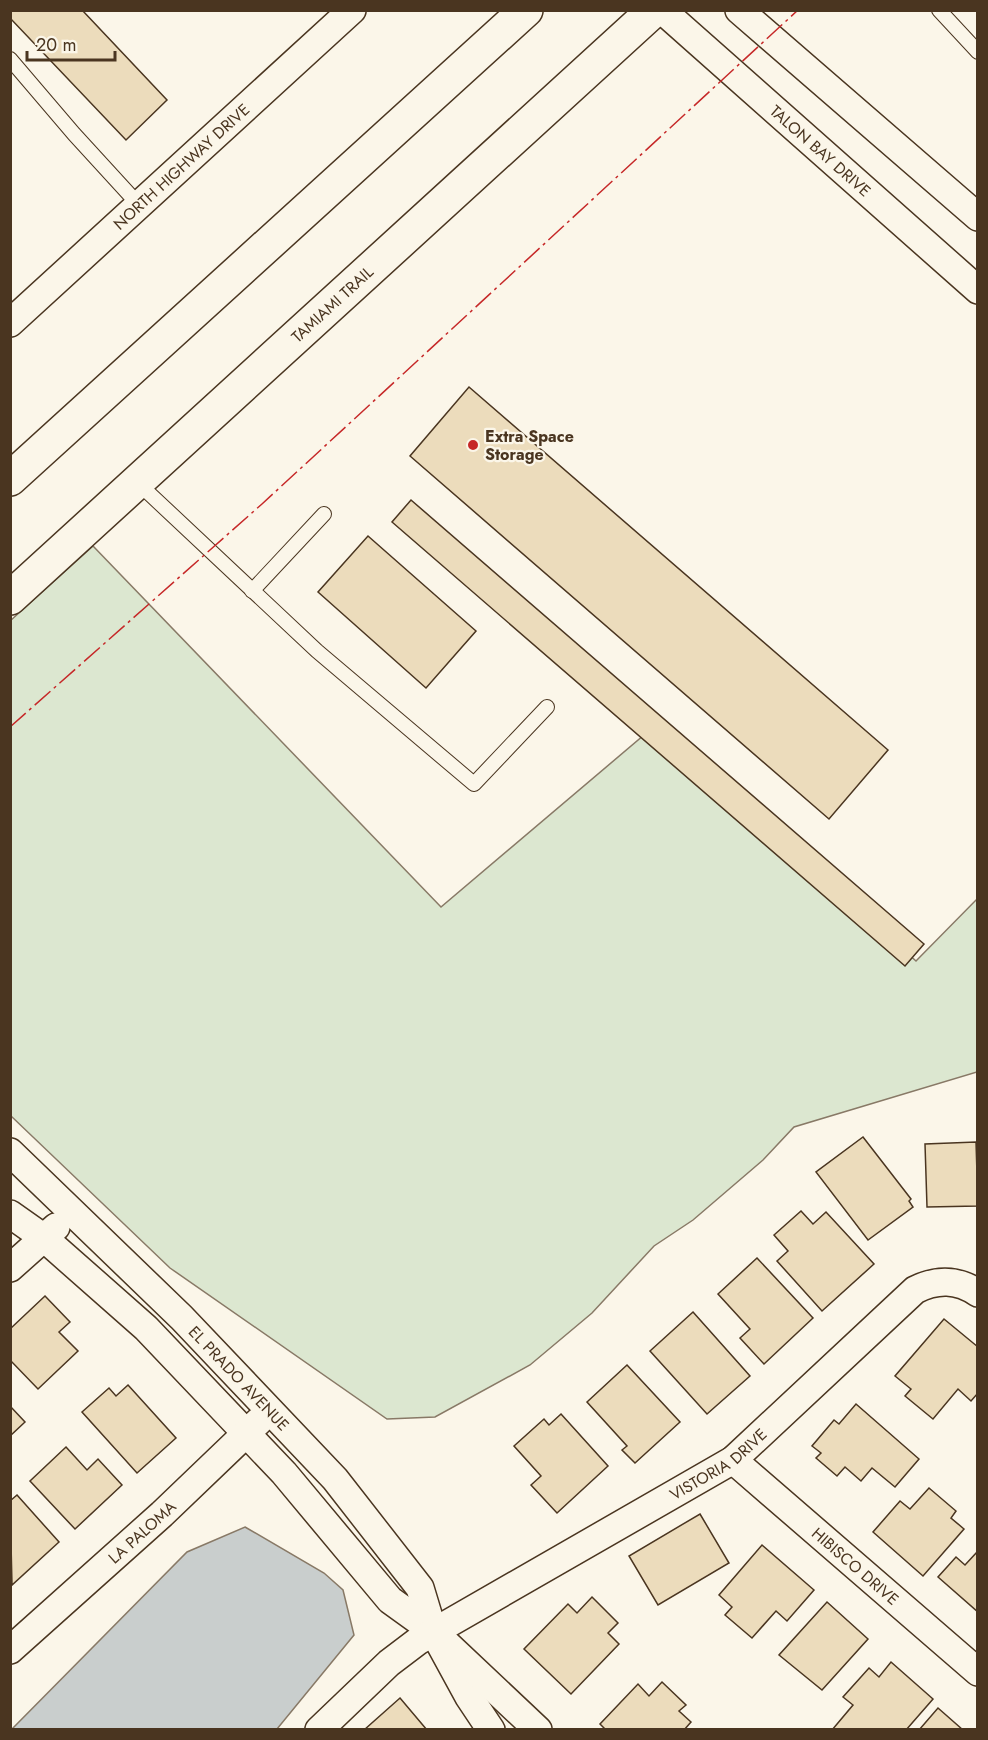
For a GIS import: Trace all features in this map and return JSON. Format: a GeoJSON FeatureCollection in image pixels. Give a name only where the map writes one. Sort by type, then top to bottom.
{"type":"FeatureCollection","features":[{"type":"Feature","properties":{"kind":"main road"},"geometry":{"type":"LineString","coordinates":[[10,479],[526,10]]}},
{"type":"Feature","properties":{"kind":"main road","name":"TAMIAMI TRAIL"},"geometry":{"type":"LineString","coordinates":[[10,598],[654,10]]}},
{"type":"Feature","properties":{"kind":"street","name":"NORTH HIGHWAY DRIVE"},"geometry":{"type":"LineString","coordinates":[[10,323],[352,10]]}},
{"type":"Feature","properties":{"kind":"street","name":"TALON BAY DRIVE"},"geometry":{"type":"LineString","coordinates":[[662,10],[978,290]]}},
{"type":"Feature","properties":{"kind":"street"},"geometry":{"type":"LineString","coordinates":[[739,10],[978,217]]}},
{"type":"Feature","properties":{"kind":"street","name":"EL PRADO AVENUE"},"geometry":{"type":"LineString","coordinates":[[10,1152],[182,1318],[335,1479],[392,1548],[420,1588],[433,1631]]}},
{"type":"Feature","properties":{"kind":"street"},"geometry":{"type":"LineString","coordinates":[[10,1268],[72,1213]]}},
{"type":"Feature","properties":{"kind":"street"},"geometry":{"type":"LineString","coordinates":[[10,1214],[44,1238],[139,1322],[248,1432],[324,1519],[390,1600],[433,1631],[538,1730]]}},
{"type":"Feature","properties":{"kind":"street","name":"VISTORIA DRIVE"},"geometry":{"type":"LineString","coordinates":[[319,1730],[396,1658],[433,1631],[733,1460],[915,1290],[931,1283],[947,1281],[963,1285],[978,1293]]}},
{"type":"Feature","properties":{"kind":"street","name":"LA PALOMA"},"geometry":{"type":"LineString","coordinates":[[10,1650],[271,1410]]}},
{"type":"Feature","properties":{"kind":"street","name":"HIBISCO DRIVE"},"geometry":{"type":"LineString","coordinates":[[733,1460],[978,1672]]}},
{"type":"Feature","properties":{"kind":"street"},"geometry":{"type":"LineString","coordinates":[[433,1631],[490,1730]]}},
{"type":"Feature","properties":{"kind":"lane"},"geometry":{"type":"LineString","coordinates":[[939,10],[978,52]]}},
{"type":"Feature","properties":{"kind":"lane"},"geometry":{"type":"LineString","coordinates":[[10,59],[139,205]]}},
{"type":"Feature","properties":{"kind":"lane"},"geometry":{"type":"LineString","coordinates":[[137,482],[317,651],[474,784],[547,707]]}},
{"type":"Feature","properties":{"kind":"lane"},"geometry":{"type":"LineString","coordinates":[[252,591],[324,513]]}},
{"type":"Feature","properties":{"kind":"green space"},"geometry":{"type":"Polygon","coordinates":[[[93,546],[441,907],[657,724],[916,961],[977,899],[977,1072],[794,1127],[763,1160],[693,1220],[654,1246],[592,1313],[530,1365],[435,1417],[387,1419],[170,1268],[11,1116],[10,621],[93,546]]]}},
{"type":"Feature","properties":{"kind":"shaded area"},"geometry":{"type":"Polygon","coordinates":[[[245,1527],[324,1573],[343,1590],[354,1635],[277,1729],[12,1729],[187,1552],[245,1527]]]}},
{"type":"Feature","properties":{"kind":"building"},"geometry":{"type":"Polygon","coordinates":[[[10,10],[82,10],[167,100],[126,140],[10,18],[10,10]]]}},
{"type":"Feature","properties":{"kind":"building"},"geometry":{"type":"Polygon","coordinates":[[[469,387],[888,750],[829,819],[410,456],[469,387]]]}},
{"type":"Feature","properties":{"kind":"building"},"geometry":{"type":"Polygon","coordinates":[[[411,500],[924,944],[905,966],[392,522],[411,500]]]}},
{"type":"Feature","properties":{"kind":"building"},"geometry":{"type":"Polygon","coordinates":[[[368,536],[476,631],[426,688],[318,592],[368,536]]]}},
{"type":"Feature","properties":{"kind":"building"},"geometry":{"type":"Polygon","coordinates":[[[863,1137],[911,1199],[909,1201],[913,1207],[868,1240],[816,1172],[863,1137]]]}},
{"type":"Feature","properties":{"kind":"building"},"geometry":{"type":"Polygon","coordinates":[[[976,1142],[978,1206],[927,1207],[925,1144],[976,1142]]]}},
{"type":"Feature","properties":{"kind":"building"},"geometry":{"type":"Polygon","coordinates":[[[801,1211],[813,1224],[826,1212],[874,1264],[822,1311],[777,1261],[788,1251],[774,1235],[801,1211]]]}},
{"type":"Feature","properties":{"kind":"building"},"geometry":{"type":"Polygon","coordinates":[[[757,1258],[813,1318],[764,1364],[740,1338],[750,1329],[718,1294],[757,1258]]]}},
{"type":"Feature","properties":{"kind":"building"},"geometry":{"type":"Polygon","coordinates":[[[45,1296],[70,1322],[59,1332],[78,1351],[38,1389],[10,1360],[10,1329],[45,1296]]]}},
{"type":"Feature","properties":{"kind":"building"},"geometry":{"type":"Polygon","coordinates":[[[693,1312],[750,1376],[707,1414],[650,1351],[693,1312]]]}},
{"type":"Feature","properties":{"kind":"building"},"geometry":{"type":"Polygon","coordinates":[[[944,1319],[978,1347],[978,1393],[971,1401],[958,1389],[933,1419],[905,1396],[911,1389],[895,1376],[944,1319]]]}},
{"type":"Feature","properties":{"kind":"building"},"geometry":{"type":"Polygon","coordinates":[[[627,1365],[680,1422],[635,1463],[622,1450],[627,1446],[587,1402],[627,1365]]]}},
{"type":"Feature","properties":{"kind":"building"},"geometry":{"type":"Polygon","coordinates":[[[128,1385],[176,1438],[137,1473],[82,1412],[109,1388],[116,1396],[128,1385]]]}},
{"type":"Feature","properties":{"kind":"building"},"geometry":{"type":"Polygon","coordinates":[[[856,1404],[919,1459],[895,1487],[872,1468],[861,1481],[845,1467],[837,1476],[816,1458],[821,1453],[812,1446],[834,1420],[839,1424],[856,1404]]]}},
{"type":"Feature","properties":{"kind":"building"},"geometry":{"type":"Polygon","coordinates":[[[10,1406],[25,1422],[10,1436],[10,1406]]]}},
{"type":"Feature","properties":{"kind":"building"},"geometry":{"type":"Polygon","coordinates":[[[561,1414],[608,1466],[557,1513],[531,1485],[541,1476],[514,1446],[544,1419],[549,1425],[561,1414]]]}},
{"type":"Feature","properties":{"kind":"building"},"geometry":{"type":"Polygon","coordinates":[[[66,1447],[87,1470],[98,1459],[122,1485],[75,1529],[30,1481],[66,1447]]]}},
{"type":"Feature","properties":{"kind":"building"},"geometry":{"type":"Polygon","coordinates":[[[929,1488],[956,1511],[951,1518],[964,1529],[923,1576],[873,1532],[900,1501],[910,1509],[929,1488]]]}},
{"type":"Feature","properties":{"kind":"building"},"geometry":{"type":"Polygon","coordinates":[[[17,1495],[59,1542],[12,1585],[10,1501],[17,1495]]]}},
{"type":"Feature","properties":{"kind":"building"},"geometry":{"type":"Polygon","coordinates":[[[700,1514],[729,1563],[658,1605],[629,1556],[700,1514]]]}},
{"type":"Feature","properties":{"kind":"building"},"geometry":{"type":"Polygon","coordinates":[[[762,1545],[814,1590],[787,1621],[776,1611],[752,1638],[725,1615],[732,1607],[719,1595],[762,1545]]]}},
{"type":"Feature","properties":{"kind":"building"},"geometry":{"type":"Polygon","coordinates":[[[978,1551],[978,1612],[938,1577],[956,1557],[965,1565],[978,1551]]]}},
{"type":"Feature","properties":{"kind":"building"},"geometry":{"type":"Polygon","coordinates":[[[592,1597],[618,1623],[608,1633],[619,1644],[571,1694],[524,1649],[568,1604],[577,1613],[592,1597]]]}},
{"type":"Feature","properties":{"kind":"building"},"geometry":{"type":"Polygon","coordinates":[[[827,1602],[868,1639],[822,1690],[779,1655],[827,1602]]]}},
{"type":"Feature","properties":{"kind":"building"},"geometry":{"type":"Polygon","coordinates":[[[891,1662],[933,1699],[906,1730],[832,1730],[853,1705],[843,1697],[869,1668],[879,1677],[891,1662]]]}},
{"type":"Feature","properties":{"kind":"building"},"geometry":{"type":"Polygon","coordinates":[[[662,1682],[686,1705],[679,1711],[691,1722],[684,1730],[606,1730],[600,1724],[638,1684],[649,1696],[662,1682]]]}},
{"type":"Feature","properties":{"kind":"building"},"geometry":{"type":"Polygon","coordinates":[[[400,1698],[427,1730],[364,1730],[400,1698]]]}},
{"type":"Feature","properties":{"kind":"building"},"geometry":{"type":"Polygon","coordinates":[[[938,1708],[963,1730],[919,1730],[938,1708]]]}},
{"type":"Feature","properties":{"kind":"power"},"geometry":{"type":"LineString","coordinates":[[10,727],[262,504],[798,10]]}},
{"type":"Feature","properties":{"kind":"place","name":"Extra Space Storage"},"geometry":{"type":"Point","coordinates":[473,445]}}]}
